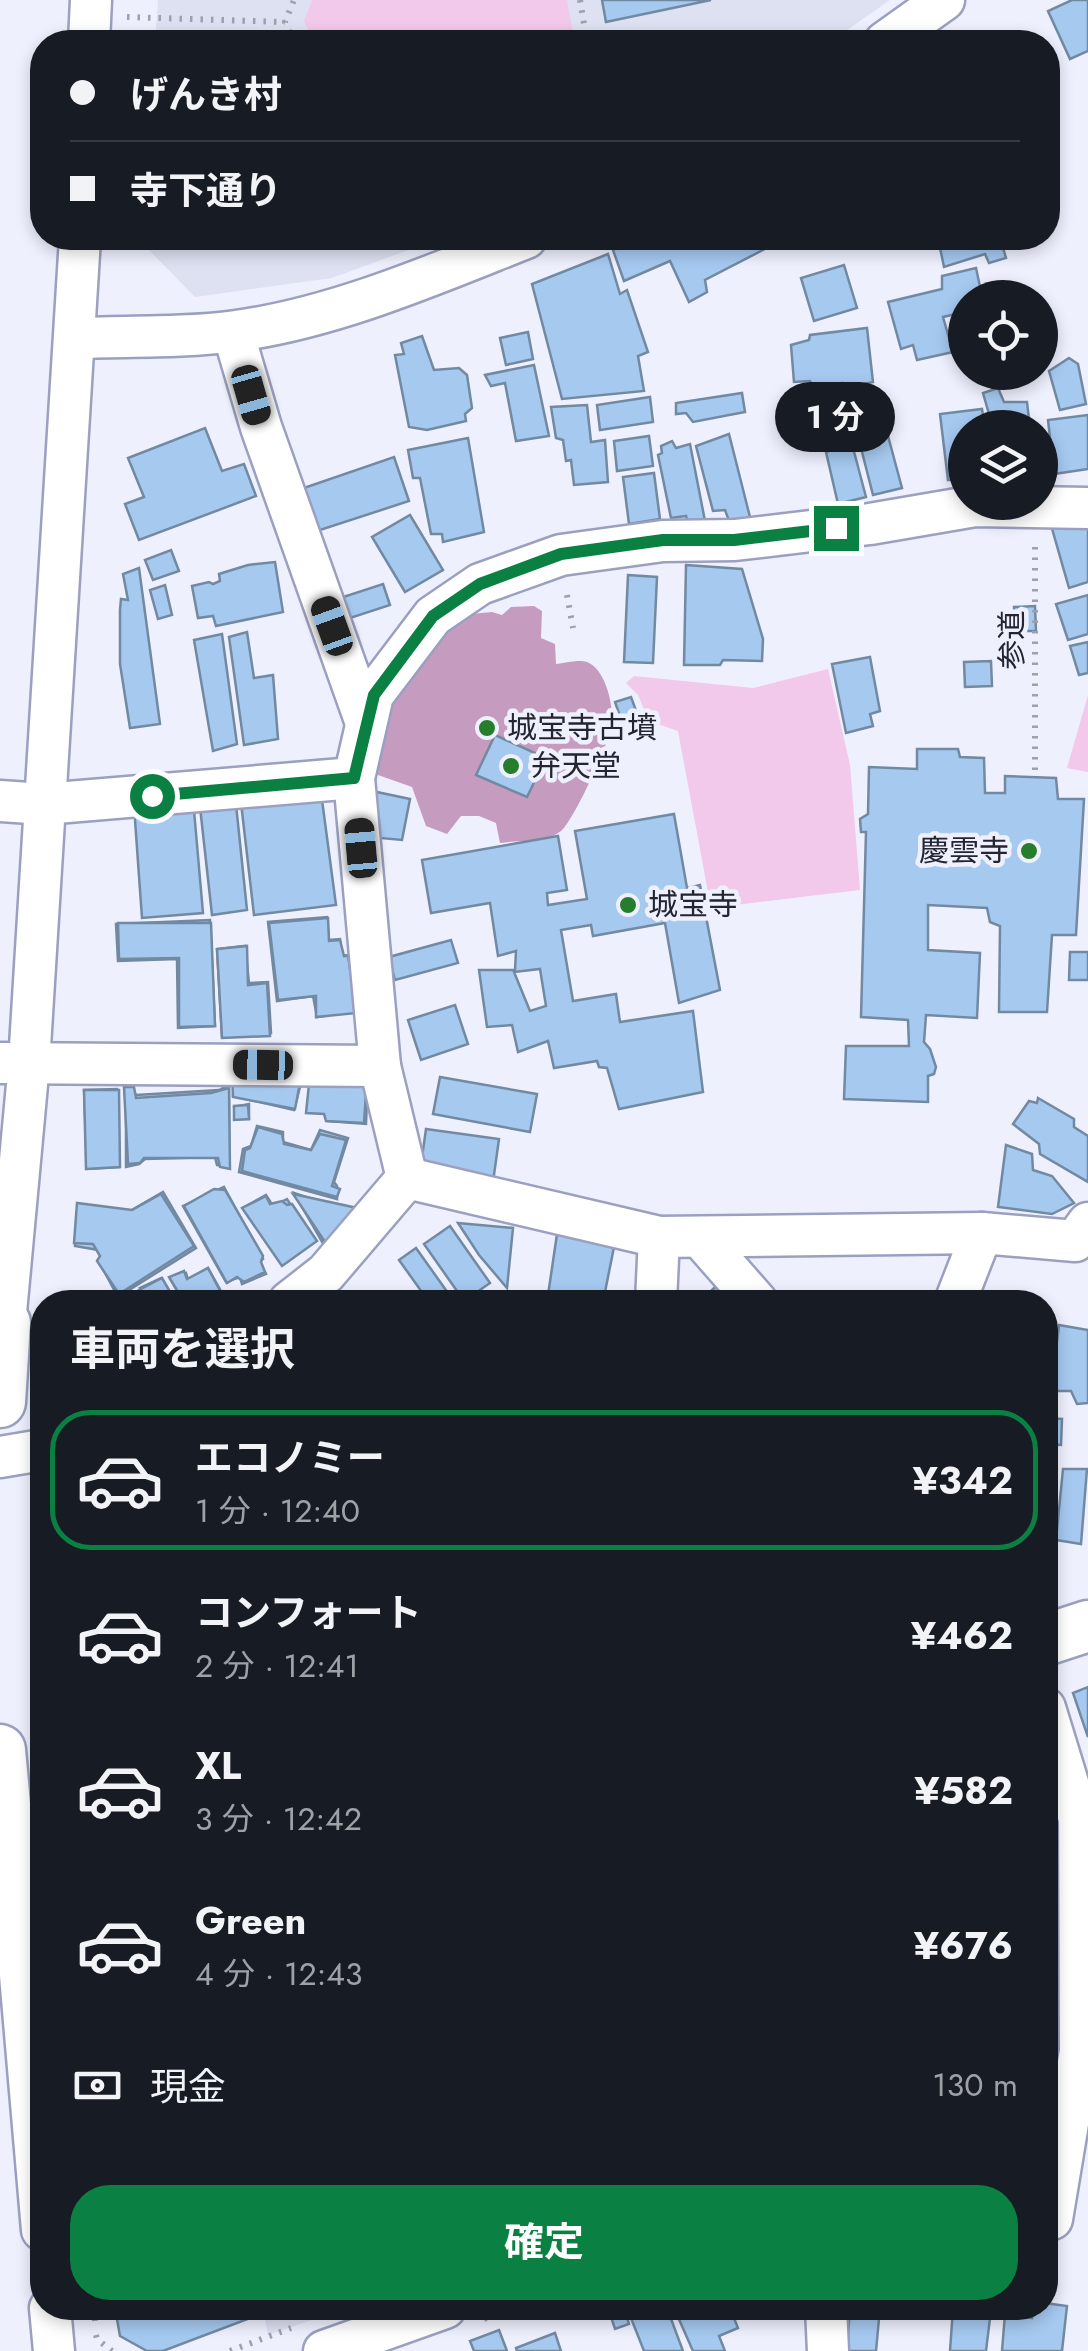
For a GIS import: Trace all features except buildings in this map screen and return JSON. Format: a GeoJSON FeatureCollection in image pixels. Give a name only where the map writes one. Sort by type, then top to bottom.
{"type":"FeatureCollection","features":[{"type":"Feature","properties":{"kind":"main road"},"geometry":{"type":"LineString","coordinates":[[0,1402],[3,1322]]}},
{"type":"Feature","properties":{"kind":"main road"},"geometry":{"type":"LineString","coordinates":[[1058,1636],[1088,1626]]}},
{"type":"Feature","properties":{"kind":"main road"},"geometry":{"type":"LineString","coordinates":[[0,1750],[18,1858]]}},
{"type":"Feature","properties":{"kind":"street"},"geometry":{"type":"LineString","coordinates":[[903,30],[944,0]]}},
{"type":"Feature","properties":{"kind":"street"},"geometry":{"type":"LineString","coordinates":[[3,1322],[14,1063],[44,804],[80,250]]}},
{"type":"Feature","properties":{"kind":"street"},"geometry":{"type":"LineString","coordinates":[[76,338],[233,332],[394,291],[496,250]]}},
{"type":"Feature","properties":{"kind":"street"},"geometry":{"type":"LineString","coordinates":[[233,332],[260,427],[366,723]]}},
{"type":"Feature","properties":{"kind":"street"},"geometry":{"type":"LineString","coordinates":[[1058,509],[1088,508]]}},
{"type":"Feature","properties":{"kind":"street"},"geometry":{"type":"LineString","coordinates":[[407,1178],[380,1066],[354,778],[374,695],[433,616],[480,584],[561,554],[663,540],[734,540],[948,511]]}},
{"type":"Feature","properties":{"kind":"street"},"geometry":{"type":"LineString","coordinates":[[0,801],[44,804],[354,778]]}},
{"type":"Feature","properties":{"kind":"street"},"geometry":{"type":"LineString","coordinates":[[14,1063],[380,1066]]}},
{"type":"Feature","properties":{"kind":"street"},"geometry":{"type":"LineString","coordinates":[[407,1178],[659,1237],[982,1233],[1075,1241],[1088,1224]]}},
{"type":"Feature","properties":{"kind":"street"},"geometry":{"type":"LineString","coordinates":[[304,1290],[326,1273],[407,1178]]}},
{"type":"Feature","properties":{"kind":"street"},"geometry":{"type":"LineString","coordinates":[[960,1290],[982,1233]]}},
{"type":"Feature","properties":{"kind":"street"},"geometry":{"type":"LineString","coordinates":[[657,1290],[659,1237]]}},
{"type":"Feature","properties":{"kind":"street"},"geometry":{"type":"LineString","coordinates":[[700,1237],[746,1290]]}},
{"type":"Feature","properties":{"kind":"street"},"geometry":{"type":"LineString","coordinates":[[0,1457],[30,1452]]}},
{"type":"Feature","properties":{"kind":"street"},"geometry":{"type":"LineString","coordinates":[[1058,1750],[1079,1819],[1080,2051],[1062,2221]]}},
{"type":"Feature","properties":{"kind":"street"},"geometry":{"type":"LineString","coordinates":[[18,1858],[30,2044]]}},
{"type":"Feature","properties":{"kind":"street"},"geometry":{"type":"LineString","coordinates":[[51,2320],[54,2351]]}},
{"type":"Feature","properties":{"kind":"street"},"geometry":{"type":"LineString","coordinates":[[324,2351],[411,2320]]}},
{"type":"Feature","properties":{"kind":"street"},"geometry":{"type":"LineString","coordinates":[[827,2320],[828,2351]]}},
{"type":"Feature","properties":{"kind":"path"},"geometry":{"type":"LineString","coordinates":[[289,30],[285,22],[294,0]]}},
{"type":"Feature","properties":{"kind":"path"},"geometry":{"type":"LineString","coordinates":[[580,0],[584,30]]}},
{"type":"Feature","properties":{"kind":"path"},"geometry":{"type":"LineString","coordinates":[[90,20],[285,22]]}},
{"type":"Feature","properties":{"kind":"path","name":"参道"},"geometry":{"type":"LineString","coordinates":[[1035,520],[1035,770]]}},
{"type":"Feature","properties":{"kind":"path"},"geometry":{"type":"LineString","coordinates":[[95,2320],[97,2339],[112,2351]]}},
{"type":"Feature","properties":{"kind":"shaded area"},"geometry":{"type":"Polygon","coordinates":[[[158,0],[890,0],[847,30],[156,30],[158,0]]]}},
{"type":"Feature","properties":{"kind":"shaded area"},"geometry":{"type":"Polygon","coordinates":[[[312,0],[567,0],[572,30],[308,30],[304,21],[312,0]]]}},
{"type":"Feature","properties":{"kind":"shaded area"},"geometry":{"type":"Polygon","coordinates":[[[149,250],[408,250],[332,278],[195,297],[149,250]]]}},
{"type":"Feature","properties":{"kind":"shaded area"},"geometry":{"type":"Polygon","coordinates":[[[534,606],[542,611],[541,638],[555,644],[556,664],[580,661],[594,666],[610,699],[612,725],[582,797],[561,831],[540,839],[500,843],[496,823],[479,816],[461,816],[447,834],[426,826],[412,787],[378,775],[379,711],[427,642],[460,615],[502,615],[511,607],[534,606]]]}},
{"type":"Feature","properties":{"kind":"shaded area"},"geometry":{"type":"Polygon","coordinates":[[[828,669],[850,765],[860,890],[711,908],[678,731],[649,721],[638,695],[626,683],[634,676],[753,688],[828,669]]]}},
{"type":"Feature","properties":{"kind":"shaded area"},"geometry":{"type":"Polygon","coordinates":[[[1088,695],[1088,772],[1067,768],[1088,695]]]}},
{"type":"Feature","properties":{"kind":"shaded area"},"geometry":{"type":"Polygon","coordinates":[[[1058,1799],[1072,1927],[1058,1928],[1058,1799]]]}},
{"type":"Feature","properties":{"kind":"shaded area"},"geometry":{"type":"Polygon","coordinates":[[[265,2320],[312,2320],[268,2335],[265,2320]]]}},
{"type":"Feature","properties":{"kind":"place","name":"城宝寺古墳"},"geometry":{"type":"Point","coordinates":[487,728]}},
{"type":"Feature","properties":{"kind":"place","name":"弁天堂"},"geometry":{"type":"Point","coordinates":[511,766]}},
{"type":"Feature","properties":{"kind":"place","name":"慶雲寺"},"geometry":{"type":"Point","coordinates":[1029,851]}},
{"type":"Feature","properties":{"kind":"place","name":"城宝寺"},"geometry":{"type":"Point","coordinates":[628,905]}},
{"type":"Feature","properties":{"kind":"route"},"geometry":{"type":"LineString","coordinates":[[152,796],[354,778],[374,695],[433,616],[480,584],[561,554],[663,540],[734,540],[836,528]]}}]}
